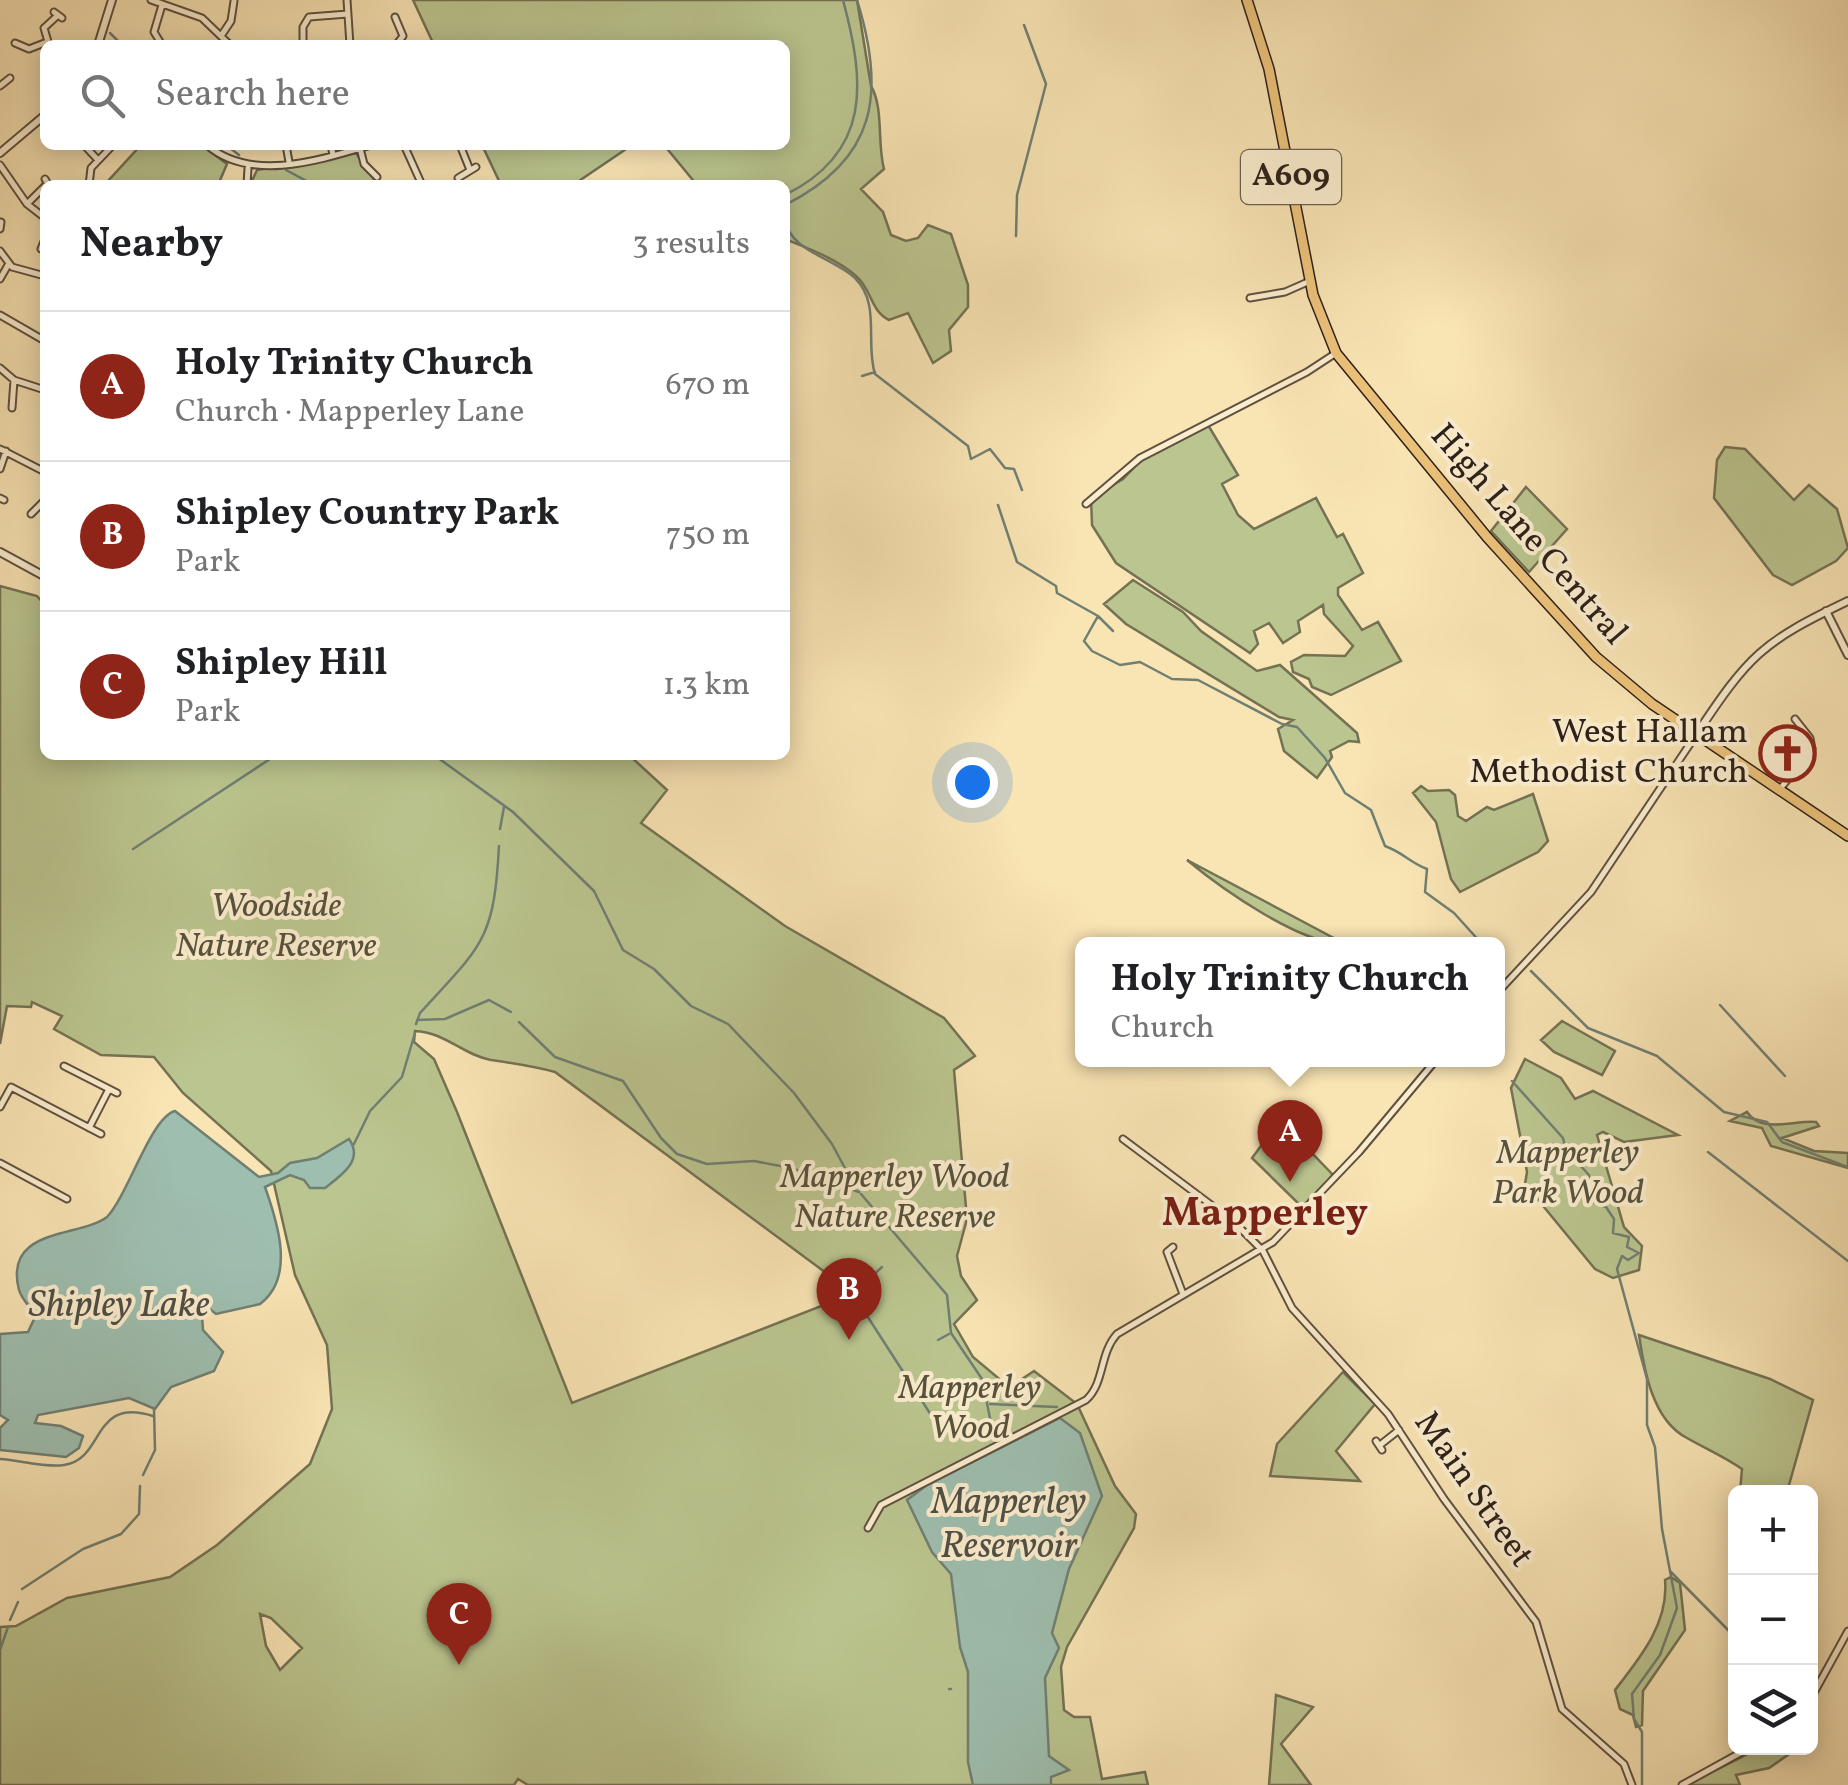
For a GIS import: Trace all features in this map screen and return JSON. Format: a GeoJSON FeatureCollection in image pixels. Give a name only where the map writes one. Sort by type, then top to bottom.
{"type":"FeatureCollection","features":[{"type":"Feature","properties":{"kind":"main road","name":"A609"},"geometry":{"type":"LineString","coordinates":[[1247,0],[1269,69],[1310,282],[1336,353]]}},
{"type":"Feature","properties":{"kind":"main road","name":"High Lane Central"},"geometry":{"type":"LineString","coordinates":[[1336,353],[1472,519],[1570,630],[1618,677],[1696,735]]}},
{"type":"Feature","properties":{"kind":"main road","name":"A609"},"geometry":{"type":"LineString","coordinates":[[1696,735],[1848,836]]}},
{"type":"Feature","properties":{"kind":"street"},"geometry":{"type":"LineString","coordinates":[[100,40],[112,0]]}},
{"type":"Feature","properties":{"kind":"street"},"geometry":{"type":"LineString","coordinates":[[151,0],[202,18],[224,40]]}},
{"type":"Feature","properties":{"kind":"street"},"geometry":{"type":"LineString","coordinates":[[180,10],[183,0]]}},
{"type":"Feature","properties":{"kind":"street"},"geometry":{"type":"LineString","coordinates":[[347,0],[350,40]]}},
{"type":"Feature","properties":{"kind":"street"},"geometry":{"type":"LineString","coordinates":[[221,36],[231,21],[236,1]]}},
{"type":"Feature","properties":{"kind":"street"},"geometry":{"type":"LineString","coordinates":[[159,40],[154,32],[162,4]]}},
{"type":"Feature","properties":{"kind":"street"},"geometry":{"type":"LineString","coordinates":[[304,22],[316,14],[348,14]]}},
{"type":"Feature","properties":{"kind":"street"},"geometry":{"type":"LineString","coordinates":[[47,40],[44,28],[57,16]]}},
{"type":"Feature","properties":{"kind":"street"},"geometry":{"type":"LineString","coordinates":[[395,17],[401,40]]}},
{"type":"Feature","properties":{"kind":"street"},"geometry":{"type":"LineString","coordinates":[[296,18],[304,22]]}},
{"type":"Feature","properties":{"kind":"street"},"geometry":{"type":"LineString","coordinates":[[303,40],[304,22]]}},
{"type":"Feature","properties":{"kind":"street"},"geometry":{"type":"LineString","coordinates":[[17,47],[40,46]]}},
{"type":"Feature","properties":{"kind":"street"},"geometry":{"type":"LineString","coordinates":[[1,150],[40,119]]}},
{"type":"Feature","properties":{"kind":"street"},"geometry":{"type":"LineString","coordinates":[[89,150],[98,160]]}},
{"type":"Feature","properties":{"kind":"street"},"geometry":{"type":"LineString","coordinates":[[89,180],[90,170],[108,150]]}},
{"type":"Feature","properties":{"kind":"street"},"geometry":{"type":"LineString","coordinates":[[214,150],[248,167],[353,150]]}},
{"type":"Feature","properties":{"kind":"street"},"geometry":{"type":"LineString","coordinates":[[287,150],[289,162]]}},
{"type":"Feature","properties":{"kind":"street"},"geometry":{"type":"LineString","coordinates":[[332,150],[333,156]]}},
{"type":"Feature","properties":{"kind":"street"},"geometry":{"type":"LineString","coordinates":[[360,150],[364,164],[377,177]]}},
{"type":"Feature","properties":{"kind":"street"},"geometry":{"type":"LineString","coordinates":[[406,150],[420,180]]}},
{"type":"Feature","properties":{"kind":"street"},"geometry":{"type":"LineString","coordinates":[[458,178],[473,168],[463,150]]}},
{"type":"Feature","properties":{"kind":"street"},"geometry":{"type":"LineString","coordinates":[[0,166],[27,204],[40,214]]}},
{"type":"Feature","properties":{"kind":"street"},"geometry":{"type":"LineString","coordinates":[[247,180],[248,167]]}},
{"type":"Feature","properties":{"kind":"street"},"geometry":{"type":"LineString","coordinates":[[27,204],[40,190]]}},
{"type":"Feature","properties":{"kind":"street"},"geometry":{"type":"LineString","coordinates":[[0,252],[8,264],[40,274]]}},
{"type":"Feature","properties":{"kind":"street"},"geometry":{"type":"LineString","coordinates":[[0,279],[8,264]]}},
{"type":"Feature","properties":{"kind":"street"},"geometry":{"type":"LineString","coordinates":[[1250,298],[1310,282]]}},
{"type":"Feature","properties":{"kind":"street"},"geometry":{"type":"LineString","coordinates":[[0,315],[40,338]]}},
{"type":"Feature","properties":{"kind":"street"},"geometry":{"type":"LineString","coordinates":[[1086,504],[1140,458],[1307,372],[1336,353]]}},
{"type":"Feature","properties":{"kind":"street"},"geometry":{"type":"LineString","coordinates":[[0,368],[14,380],[40,388]]}},
{"type":"Feature","properties":{"kind":"street"},"geometry":{"type":"LineString","coordinates":[[12,408],[14,380]]}},
{"type":"Feature","properties":{"kind":"street"},"geometry":{"type":"LineString","coordinates":[[0,469],[3,450],[40,469]]}},
{"type":"Feature","properties":{"kind":"street"},"geometry":{"type":"LineString","coordinates":[[32,514],[40,505]]}},
{"type":"Feature","properties":{"kind":"street"},"geometry":{"type":"LineString","coordinates":[[0,552],[40,573]]}},
{"type":"Feature","properties":{"kind":"street"},"geometry":{"type":"LineString","coordinates":[[1505,985],[1592,892],[1696,735],[1757,652],[1848,600]]}},
{"type":"Feature","properties":{"kind":"street"},"geometry":{"type":"LineString","coordinates":[[1826,611],[1848,655]]}},
{"type":"Feature","properties":{"kind":"street"},"geometry":{"type":"LineString","coordinates":[[1780,789],[1811,752],[1812,742],[1795,719]]}},
{"type":"Feature","properties":{"kind":"street"},"geometry":{"type":"LineString","coordinates":[[868,1528],[881,1506],[1086,1400],[1096,1388],[1108,1344],[1128,1326],[1263,1251],[1304,1212],[1430,1067]]}},
{"type":"Feature","properties":{"kind":"street"},"geometry":{"type":"LineString","coordinates":[[66,1076],[67,1068],[117,1093]]}},
{"type":"Feature","properties":{"kind":"street"},"geometry":{"type":"LineString","coordinates":[[0,1107],[11,1086],[101,1134]]}},
{"type":"Feature","properties":{"kind":"street"},"geometry":{"type":"LineString","coordinates":[[89,1128],[109,1089]]}},
{"type":"Feature","properties":{"kind":"street","name":"Main Street"},"geometry":{"type":"LineString","coordinates":[[1123,1139],[1215,1207],[1263,1251],[1298,1316],[1399,1430],[1454,1513],[1536,1622],[1562,1709],[1624,1764],[1632,1785]]}},
{"type":"Feature","properties":{"kind":"street"},"geometry":{"type":"LineString","coordinates":[[0,1163],[67,1200]]}},
{"type":"Feature","properties":{"kind":"street"},"geometry":{"type":"LineString","coordinates":[[1173,1247],[1167,1252],[1183,1294]]}},
{"type":"Feature","properties":{"kind":"street"},"geometry":{"type":"LineString","coordinates":[[1379,1445],[1399,1430]]}},
{"type":"Feature","properties":{"kind":"street"},"geometry":{"type":"LineString","coordinates":[[1818,1685],[1848,1631]]}},
{"type":"Feature","properties":{"kind":"street"},"geometry":{"type":"LineString","coordinates":[[1682,1785],[1737,1755]]}},
{"type":"Feature","properties":{"kind":"green space"},"geometry":{"type":"Polygon","coordinates":[[[413,0],[857,0],[871,86],[878,105],[884,169],[861,189],[883,212],[891,235],[906,241],[918,238],[928,225],[951,234],[968,285],[968,307],[949,330],[951,351],[933,363],[908,313],[889,320],[878,311],[861,281],[848,270],[790,241],[790,180],[693,180],[668,150],[790,150],[790,40],[432,40],[413,0]]]}},
{"type":"Feature","properties":{"kind":"green space"},"geometry":{"type":"Polygon","coordinates":[[[136,150],[209,150],[227,164],[220,180],[109,180],[136,150]]]}},
{"type":"Feature","properties":{"kind":"green space"},"geometry":{"type":"Polygon","coordinates":[[[484,150],[625,150],[580,180],[499,180],[484,150]]]}},
{"type":"Feature","properties":{"kind":"green space"},"geometry":{"type":"Polygon","coordinates":[[[356,153],[375,180],[252,180],[257,170],[356,153]]]}},
{"type":"Feature","properties":{"kind":"green space"},"geometry":{"type":"Polygon","coordinates":[[[1208,425],[1238,475],[1222,484],[1238,515],[1254,529],[1316,498],[1337,537],[1343,534],[1363,573],[1338,588],[1338,595],[1362,630],[1378,622],[1401,661],[1331,695],[1293,672],[1291,662],[1304,655],[1345,656],[1353,646],[1324,614],[1323,605],[1298,621],[1300,632],[1283,643],[1269,623],[1254,631],[1258,644],[1250,653],[1116,563],[1092,525],[1091,498],[1123,479],[1141,460],[1208,425]]]}},
{"type":"Feature","properties":{"kind":"green space"},"geometry":{"type":"Polygon","coordinates":[[[1725,447],[1745,449],[1794,500],[1809,485],[1837,509],[1848,548],[1836,561],[1792,585],[1773,575],[1714,498],[1717,460],[1725,447]]]}},
{"type":"Feature","properties":{"kind":"green space"},"geometry":{"type":"Polygon","coordinates":[[[1526,487],[1567,529],[1529,572],[1491,531],[1526,487]]]}},
{"type":"Feature","properties":{"kind":"green space"},"geometry":{"type":"Polygon","coordinates":[[[1133,580],[1183,612],[1201,631],[1257,671],[1280,665],[1357,733],[1359,742],[1349,741],[1330,751],[1332,757],[1317,778],[1284,751],[1278,729],[1293,720],[1279,717],[1126,624],[1104,604],[1133,580]]]}},
{"type":"Feature","properties":{"kind":"green space"},"geometry":{"type":"Polygon","coordinates":[[[0,586],[40,599],[40,760],[634,760],[667,790],[641,823],[785,926],[944,1018],[975,1056],[954,1070],[967,1219],[957,1256],[961,1276],[977,1300],[954,1324],[973,1357],[1004,1383],[1016,1383],[1034,1371],[1077,1404],[1115,1486],[1136,1514],[1134,1528],[1067,1647],[1061,1667],[1064,1710],[1074,1717],[1090,1717],[1102,1779],[1145,1772],[1148,1785],[528,1785],[518,1779],[514,1785],[0,1785],[0,1627],[16,1626],[67,1598],[170,1577],[217,1545],[310,1464],[332,1409],[327,1345],[295,1275],[271,1171],[183,1093],[154,1057],[101,1055],[54,1029],[62,1016],[32,1002],[31,1007],[7,1006],[0,1044],[0,586]],[[415,1031],[414,1042],[434,1059],[572,1403],[847,1296],[845,1287],[555,1072],[481,1057],[426,1032],[415,1031]],[[260,1614],[266,1646],[280,1670],[302,1648],[271,1618],[260,1614]]]}},
{"type":"Feature","properties":{"kind":"green space"},"geometry":{"type":"Polygon","coordinates":[[[1421,786],[1428,791],[1449,790],[1455,795],[1458,816],[1466,821],[1487,807],[1494,810],[1533,794],[1548,841],[1538,852],[1460,892],[1451,879],[1436,822],[1413,793],[1421,786]]]}},
{"type":"Feature","properties":{"kind":"green space"},"geometry":{"type":"Polygon","coordinates":[[[1187,860],[1332,937],[1313,937],[1285,926],[1220,886],[1187,860]]]}},
{"type":"Feature","properties":{"kind":"green space"},"geometry":{"type":"Polygon","coordinates":[[[1562,1021],[1615,1051],[1602,1075],[1554,1052],[1541,1040],[1562,1021]]]}},
{"type":"Feature","properties":{"kind":"green space","name":"Mapperley Park Wood"},"geometry":{"type":"Polygon","coordinates":[[[1525,1059],[1561,1078],[1575,1099],[1593,1091],[1678,1135],[1624,1142],[1603,1132],[1597,1135],[1624,1227],[1642,1246],[1639,1270],[1613,1278],[1595,1269],[1525,1184],[1527,1172],[1511,1088],[1525,1059]]]}},
{"type":"Feature","properties":{"kind":"green space"},"geometry":{"type":"Polygon","coordinates":[[[1747,1112],[1761,1123],[1816,1122],[1819,1126],[1782,1138],[1814,1151],[1848,1153],[1848,1168],[1771,1146],[1762,1128],[1730,1121],[1747,1112]]]}},
{"type":"Feature","properties":{"kind":"green space"},"geometry":{"type":"Polygon","coordinates":[[[1280,1120],[1334,1176],[1308,1204],[1301,1206],[1252,1158],[1280,1120]]]}},
{"type":"Feature","properties":{"kind":"green space"},"geometry":{"type":"Polygon","coordinates":[[[1639,1335],[1770,1379],[1813,1400],[1789,1485],[1741,1485],[1742,1469],[1675,1430],[1658,1406],[1639,1335]]]}},
{"type":"Feature","properties":{"kind":"green space"},"geometry":{"type":"Polygon","coordinates":[[[1343,1372],[1375,1404],[1336,1451],[1360,1481],[1270,1476],[1277,1444],[1343,1372]]]}},
{"type":"Feature","properties":{"kind":"green space"},"geometry":{"type":"Polygon","coordinates":[[[1671,1577],[1680,1583],[1685,1630],[1643,1691],[1642,1725],[1636,1727],[1633,1715],[1620,1709],[1615,1690],[1658,1625],[1665,1580],[1671,1577]]]}},
{"type":"Feature","properties":{"kind":"green space"},"geometry":{"type":"Polygon","coordinates":[[[1276,1695],[1313,1707],[1281,1744],[1311,1785],[1269,1785],[1276,1695]]]}},
{"type":"Feature","properties":{"kind":"green space"},"geometry":{"type":"Polygon","coordinates":[[[1746,1755],[1788,1755],[1769,1768],[1736,1775],[1740,1785],[1686,1785],[1746,1755]]]}},
{"type":"Feature","properties":{"kind":"water","name":"Shipley Lake"},"geometry":{"type":"Polygon","coordinates":[[[175,1111],[259,1177],[278,1173],[290,1163],[317,1158],[349,1139],[354,1154],[344,1172],[325,1188],[310,1188],[304,1180],[290,1175],[265,1187],[278,1232],[278,1279],[260,1304],[216,1314],[211,1310],[202,1316],[203,1330],[223,1352],[214,1371],[171,1387],[155,1409],[129,1398],[38,1415],[35,1423],[61,1426],[83,1436],[79,1448],[66,1457],[0,1450],[0,1428],[8,1420],[0,1415],[0,1334],[28,1332],[35,1317],[19,1290],[17,1270],[22,1255],[46,1238],[107,1217],[148,1141],[166,1116],[175,1111]]]}},
{"type":"Feature","properties":{"kind":"water","name":"Mapperley Reservoir"},"geometry":{"type":"Polygon","coordinates":[[[1060,1418],[1080,1433],[1102,1496],[1069,1569],[1052,1633],[1059,1648],[1045,1678],[1049,1756],[1069,1770],[1051,1777],[1051,1785],[973,1785],[968,1762],[968,1672],[960,1647],[951,1574],[932,1552],[907,1500],[927,1485],[1060,1418]]]}},
{"type":"Feature","properties":{"kind":"waterway"},"geometry":{"type":"LineString","coordinates":[[790,192],[834,158],[855,112],[855,59],[843,0]]}},
{"type":"Feature","properties":{"kind":"waterway"},"geometry":{"type":"LineString","coordinates":[[790,202],[839,167],[856,144],[866,120],[871,65],[857,0]]}},
{"type":"Feature","properties":{"kind":"waterway"},"geometry":{"type":"LineString","coordinates":[[1016,236],[1017,195],[1046,84],[1024,25]]}},
{"type":"Feature","properties":{"kind":"waterway"},"geometry":{"type":"LineString","coordinates":[[110,33],[117,40]]}},
{"type":"Feature","properties":{"kind":"waterway"},"geometry":{"type":"LineString","coordinates":[[232,150],[239,155]]}},
{"type":"Feature","properties":{"kind":"waterway"},"geometry":{"type":"LineString","coordinates":[[286,170],[305,180]]}},
{"type":"Feature","properties":{"kind":"waterway"},"geometry":{"type":"LineString","coordinates":[[790,233],[803,246],[846,271],[863,288],[870,311],[875,374],[968,446],[971,459],[990,449],[1005,468],[1014,469],[1022,490]]}},
{"type":"Feature","properties":{"kind":"waterway"},"geometry":{"type":"LineString","coordinates":[[862,376],[875,372]]}},
{"type":"Feature","properties":{"kind":"waterway"},"geometry":{"type":"LineString","coordinates":[[998,505],[1017,562],[1056,586],[1057,593],[1098,616],[1113,631]]}},
{"type":"Feature","properties":{"kind":"waterway"},"geometry":{"type":"LineString","coordinates":[[1098,616],[1084,641],[1092,651],[1120,665],[1140,662],[1172,679],[1198,680],[1282,724],[1297,727],[1325,758],[1345,793],[1371,810],[1385,846],[1427,869],[1425,892],[1454,913],[1476,937]]}},
{"type":"Feature","properties":{"kind":"waterway"},"geometry":{"type":"LineString","coordinates":[[133,849],[268,760]]}},
{"type":"Feature","properties":{"kind":"waterway"},"geometry":{"type":"LineString","coordinates":[[441,760],[513,812],[594,891],[623,950],[654,969],[691,1006],[728,1024],[794,1093],[832,1144],[854,1185]]}},
{"type":"Feature","properties":{"kind":"waterway"},"geometry":{"type":"LineString","coordinates":[[500,829],[504,807]]}},
{"type":"Feature","properties":{"kind":"waterway"},"geometry":{"type":"LineString","coordinates":[[416,1024],[420,1013],[481,940],[493,903],[499,846]]}},
{"type":"Feature","properties":{"kind":"waterway"},"geometry":{"type":"LineString","coordinates":[[1531,971],[1588,1028],[1657,1056],[1724,1112],[1767,1122],[1782,1142],[1848,1167]]}},
{"type":"Feature","properties":{"kind":"waterway"},"geometry":{"type":"LineString","coordinates":[[417,1020],[445,1019],[489,1000],[511,1012]]}},
{"type":"Feature","properties":{"kind":"waterway"},"geometry":{"type":"LineString","coordinates":[[1720,1005],[1785,1076]]}},
{"type":"Feature","properties":{"kind":"waterway"},"geometry":{"type":"LineString","coordinates":[[519,1022],[555,1057],[623,1081],[661,1138],[677,1154],[707,1164],[754,1161],[791,1168],[859,1192]]}},
{"type":"Feature","properties":{"kind":"waterway"},"geometry":{"type":"LineString","coordinates":[[354,1144],[370,1111],[402,1077],[415,1033]]}},
{"type":"Feature","properties":{"kind":"waterway"},"geometry":{"type":"LineString","coordinates":[[1512,1081],[1563,1138],[1569,1162],[1578,1163],[1589,1175],[1588,1200],[1606,1207],[1614,1219],[1613,1233],[1629,1237],[1627,1247],[1639,1253],[1628,1260],[1622,1256],[1617,1269],[1647,1379],[1647,1425],[1655,1447],[1662,1529],[1677,1608],[1660,1655],[1632,1694],[1634,1719],[1642,1732],[1642,1785]]}},
{"type":"Feature","properties":{"kind":"waterway"},"geometry":{"type":"LineString","coordinates":[[1708,1152],[1848,1261]]}},
{"type":"Feature","properties":{"kind":"waterway"},"geometry":{"type":"LineString","coordinates":[[861,1194],[947,1295],[951,1333],[982,1379],[991,1423]]}},
{"type":"Feature","properties":{"kind":"waterway"},"geometry":{"type":"LineString","coordinates":[[882,1267],[853,1294],[942,1432],[940,1439]]}},
{"type":"Feature","properties":{"kind":"waterway"},"geometry":{"type":"LineString","coordinates":[[938,1340],[949,1334]]}},
{"type":"Feature","properties":{"kind":"waterway"},"geometry":{"type":"LineString","coordinates":[[990,1404],[1057,1407]]}},
{"type":"Feature","properties":{"kind":"waterway"},"geometry":{"type":"LineString","coordinates":[[143,1475],[155,1450],[154,1409]]}},
{"type":"Feature","properties":{"kind":"waterway"},"geometry":{"type":"LineString","coordinates":[[0,1459],[64,1465],[77,1461],[108,1421],[133,1412],[153,1416]]}},
{"type":"Feature","properties":{"kind":"waterway"},"geometry":{"type":"LineString","coordinates":[[22,1589],[83,1549],[121,1534],[139,1514],[140,1486]]}},
{"type":"Feature","properties":{"kind":"waterway"},"geometry":{"type":"LineString","coordinates":[[1670,1571],[1728,1630]]}},
{"type":"Feature","properties":{"kind":"waterway"},"geometry":{"type":"LineString","coordinates":[[10,1620],[18,1602]]}},
{"type":"Feature","properties":{"kind":"waterway"},"geometry":{"type":"LineString","coordinates":[[0,1650],[8,1627]]}},
{"type":"Feature","properties":{"kind":"place","name":"West Hallam Methodist Church"},"geometry":{"type":"Point","coordinates":[1787,753]}},
{"type":"Feature","properties":{"kind":"place","name":"Holy Trinity Church"},"geometry":{"type":"Point","coordinates":[1290,1182]}},
{"type":"Feature","properties":{"kind":"place","name":"Shipley Country Park"},"geometry":{"type":"Point","coordinates":[849,1340]}},
{"type":"Feature","properties":{"kind":"place","name":"Shipley Hill"},"geometry":{"type":"Point","coordinates":[459,1665]}},
{"type":"Feature","properties":{"kind":"district","name":"Mapperley"},"geometry":{"type":"Point","coordinates":[1265,1215]}},
{"type":"Feature","properties":{"kind":"park label","name":"Woodside Nature Reserve"},"geometry":{"type":"Point","coordinates":[276,927]}},
{"type":"Feature","properties":{"kind":"park label","name":"Mapperley Wood Nature Reserve"},"geometry":{"type":"Point","coordinates":[895,1198]}},
{"type":"Feature","properties":{"kind":"park label","name":"Mapperley Wood"},"geometry":{"type":"Point","coordinates":[970,1409]}}]}
